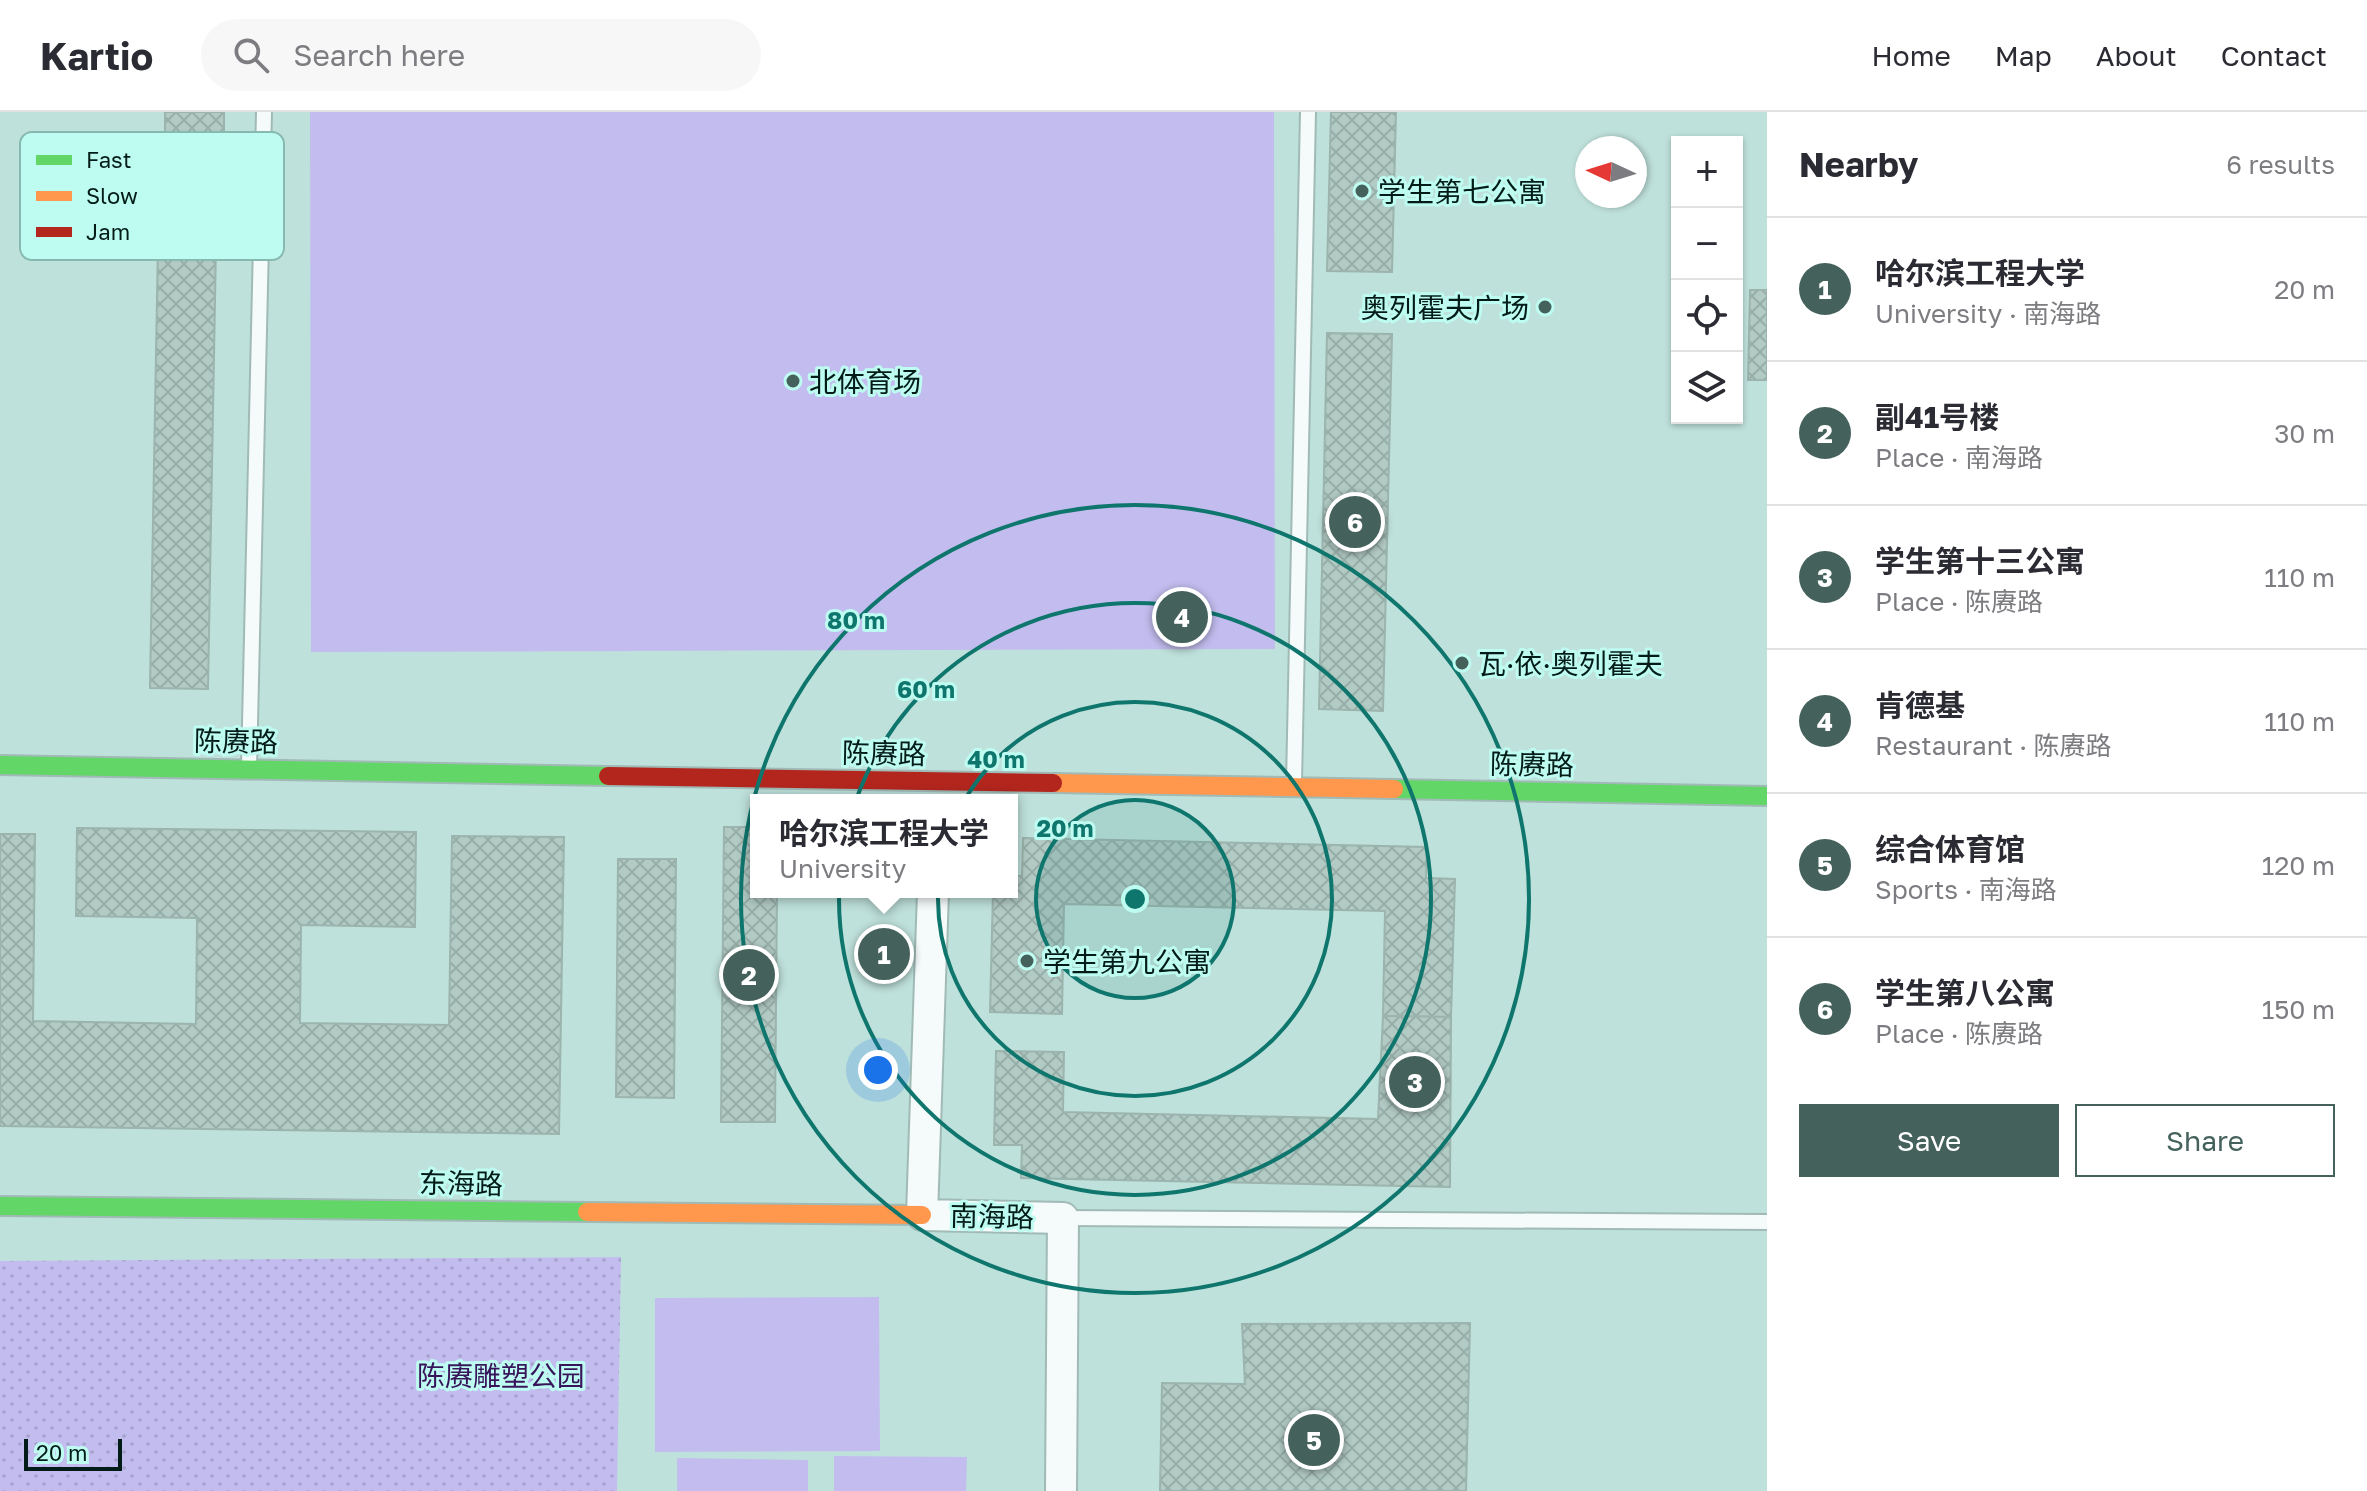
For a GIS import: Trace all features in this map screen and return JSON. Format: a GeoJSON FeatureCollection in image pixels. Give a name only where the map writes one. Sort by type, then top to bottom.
{"type":"FeatureCollection","features":[{"type":"Feature","properties":{"kind":"street","name":"陈赓路"},"geometry":{"type":"LineString","coordinates":[[0,765],[936,791],[1293,788],[1767,796]]}},
{"type":"Feature","properties":{"kind":"street","name":"南海路"},"geometry":{"type":"LineString","coordinates":[[933,898],[922,1215],[1063,1218],[1061,1491]]}},
{"type":"Feature","properties":{"kind":"street","name":"东海路"},"geometry":{"type":"LineString","coordinates":[[0,1206],[922,1215]]}},
{"type":"Feature","properties":{"kind":"lane"},"geometry":{"type":"LineString","coordinates":[[264,112],[264,132]]}},
{"type":"Feature","properties":{"kind":"lane"},"geometry":{"type":"LineString","coordinates":[[1293,788],[1308,112]]}},
{"type":"Feature","properties":{"kind":"lane"},"geometry":{"type":"LineString","coordinates":[[249,770],[261,260]]}},
{"type":"Feature","properties":{"kind":"lane"},"geometry":{"type":"LineString","coordinates":[[1063,1218],[1767,1222]]}},
{"type":"Feature","properties":{"kind":"green space","name":"北体育场"},"geometry":{"type":"Polygon","coordinates":[[[310,112],[1274,112],[1275,649],[311,652],[310,112]]]}},
{"type":"Feature","properties":{"kind":"green space","name":"陈赓雕塑公园"},"geometry":{"type":"Polygon","coordinates":[[[621,1257],[617,1491],[0,1491],[0,1261],[621,1257]]]}},
{"type":"Feature","properties":{"kind":"green space"},"geometry":{"type":"Polygon","coordinates":[[[879,1297],[880,1451],[655,1452],[655,1298],[879,1297]]]}},
{"type":"Feature","properties":{"kind":"green space"},"geometry":{"type":"Polygon","coordinates":[[[834,1456],[967,1457],[966,1491],[834,1491],[834,1456]]]}},
{"type":"Feature","properties":{"kind":"green space"},"geometry":{"type":"Polygon","coordinates":[[[677,1458],[808,1460],[808,1491],[677,1491],[677,1458]]]}},
{"type":"Feature","properties":{"kind":"building"},"geometry":{"type":"Polygon","coordinates":[[[165,112],[224,112],[224,132],[165,132],[165,112]]]}},
{"type":"Feature","properties":{"kind":"building","name":"学生第七公寓"},"geometry":{"type":"Polygon","coordinates":[[[1331,112],[1396,112],[1392,272],[1327,271],[1331,112]]]}},
{"type":"Feature","properties":{"kind":"building"},"geometry":{"type":"Polygon","coordinates":[[[158,260],[216,260],[208,689],[150,688],[158,260]]]}},
{"type":"Feature","properties":{"kind":"building"},"geometry":{"type":"Polygon","coordinates":[[[1750,290],[1767,290],[1767,380],[1748,380],[1750,290]]]}},
{"type":"Feature","properties":{"kind":"building"},"geometry":{"type":"Polygon","coordinates":[[[1327,333],[1392,334],[1383,711],[1319,709],[1327,333]]]}},
{"type":"Feature","properties":{"kind":"building"},"geometry":{"type":"Polygon","coordinates":[[[724,827],[750,827],[750,898],[777,898],[775,1122],[721,1122],[724,827]]]}},
{"type":"Feature","properties":{"kind":"building"},"geometry":{"type":"Polygon","coordinates":[[[77,828],[416,832],[415,927],[301,925],[300,1023],[449,1025],[452,836],[564,837],[559,1134],[0,1126],[0,834],[35,834],[33,1021],[196,1024],[197,918],[76,916],[77,828]]]}},
{"type":"Feature","properties":{"kind":"building","name":"学生第九公寓"},"geometry":{"type":"Polygon","coordinates":[[[1023,838],[1427,847],[1426,878],[1455,879],[1451,1017],[1383,1016],[1385,911],[1064,904],[1062,1014],[990,1012],[993,898],[1018,898],[1018,876],[1022,876],[1023,838]]]}},
{"type":"Feature","properties":{"kind":"building"},"geometry":{"type":"Polygon","coordinates":[[[618,859],[676,859],[674,1098],[616,1097],[618,859]]]}},
{"type":"Feature","properties":{"kind":"building"},"geometry":{"type":"Polygon","coordinates":[[[1383,1016],[1451,1017],[1450,1187],[1021,1178],[1022,1145],[994,1145],[996,1051],[1064,1052],[1063,1112],[1378,1119],[1383,1016]]]}},
{"type":"Feature","properties":{"kind":"building"},"geometry":{"type":"Polygon","coordinates":[[[1470,1323],[1466,1491],[1160,1491],[1162,1383],[1245,1384],[1242,1324],[1470,1323]]]}},
{"type":"Feature","properties":{"kind":"traffic: fast"},"geometry":{"type":"LineString","coordinates":[[0,765],[608,776]]}},
{"type":"Feature","properties":{"kind":"traffic: fast"},"geometry":{"type":"LineString","coordinates":[[1394,789],[1767,796]]}},
{"type":"Feature","properties":{"kind":"traffic: fast"},"geometry":{"type":"LineString","coordinates":[[0,1206],[587,1212]]}},
{"type":"Feature","properties":{"kind":"traffic: slow"},"geometry":{"type":"LineString","coordinates":[[1053,783],[1394,789]]}},
{"type":"Feature","properties":{"kind":"traffic: slow"},"geometry":{"type":"LineString","coordinates":[[587,1212],[922,1215]]}},
{"type":"Feature","properties":{"kind":"traffic: jam"},"geometry":{"type":"LineString","coordinates":[[608,776],[1053,783]]}},
{"type":"Feature","properties":{"kind":"place","name":"学生第七公寓"},"geometry":{"type":"Point","coordinates":[1362,191]}},
{"type":"Feature","properties":{"kind":"place","name":"奥列霍夫广场"},"geometry":{"type":"Point","coordinates":[1545,307]}},
{"type":"Feature","properties":{"kind":"place","name":"北体育场"},"geometry":{"type":"Point","coordinates":[793,381]}},
{"type":"Feature","properties":{"kind":"place","name":"学生第八公寓"},"geometry":{"type":"Point","coordinates":[1355,522]}},
{"type":"Feature","properties":{"kind":"place","name":"肯德基"},"geometry":{"type":"Point","coordinates":[1182,617]}},
{"type":"Feature","properties":{"kind":"place","name":"瓦·依·奥列霍夫"},"geometry":{"type":"Point","coordinates":[1462,663]}},
{"type":"Feature","properties":{"kind":"place","name":"哈尔滨工程大学"},"geometry":{"type":"Point","coordinates":[884,954]}},
{"type":"Feature","properties":{"kind":"place","name":"学生第九公寓"},"geometry":{"type":"Point","coordinates":[1027,961]}},
{"type":"Feature","properties":{"kind":"place","name":"副41号楼"},"geometry":{"type":"Point","coordinates":[749,975]}},
{"type":"Feature","properties":{"kind":"place","name":"学生第十三公寓"},"geometry":{"type":"Point","coordinates":[1415,1082]}},
{"type":"Feature","properties":{"kind":"place","name":"综合体育馆"},"geometry":{"type":"Point","coordinates":[1314,1440]}}]}
